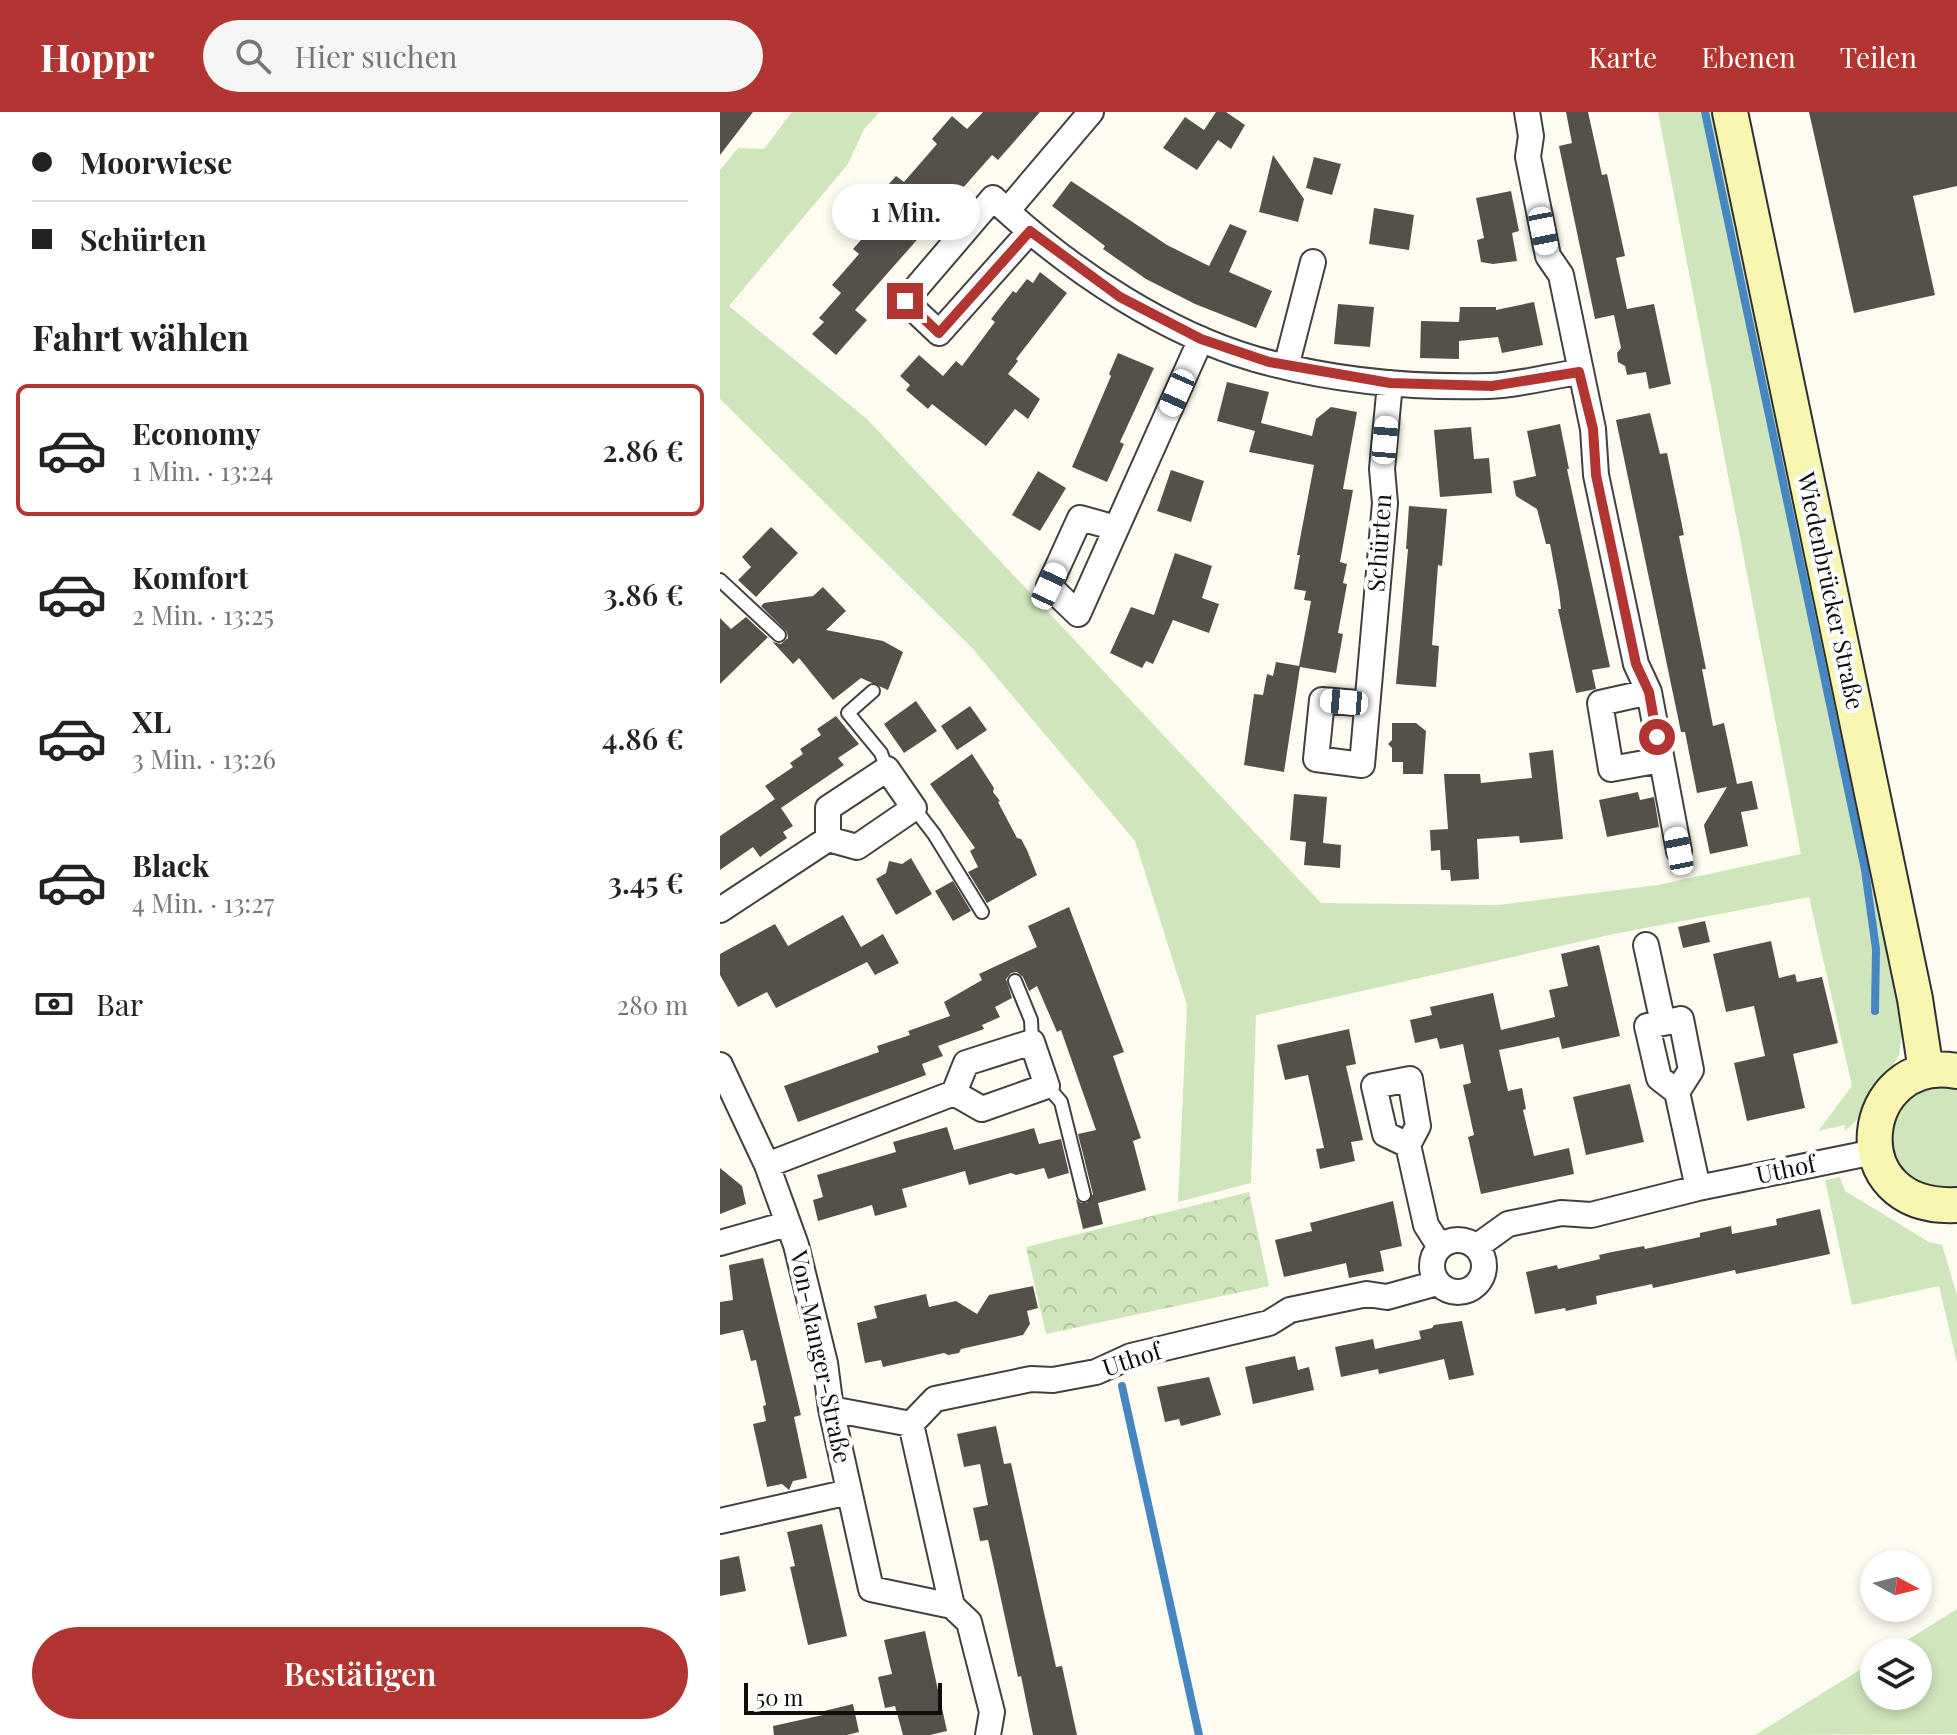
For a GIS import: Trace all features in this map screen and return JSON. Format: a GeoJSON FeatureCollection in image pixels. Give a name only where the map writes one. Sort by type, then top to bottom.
{"type":"FeatureCollection","features":[{"type":"Feature","properties":{"kind":"street"},"geometry":{"type":"LineString","coordinates":[[1007,211],[1091,112]]}},
{"type":"Feature","properties":{"kind":"street"},"geometry":{"type":"LineString","coordinates":[[1527,112],[1531,136],[1528,157],[1548,256],[1561,275],[1593,429],[1596,475],[1636,664],[1649,692],[1679,851]]}},
{"type":"Feature","properties":{"kind":"street","name":"Wiedenbrücker Straße"},"geometry":{"type":"LineString","coordinates":[[1730,112],[1915,999],[1941,1071]]}},
{"type":"Feature","properties":{"kind":"street"},"geometry":{"type":"LineString","coordinates":[[1030,231],[939,333],[905,301],[993,198],[1030,231],[1120,297],[1201,339],[1252,358],[1286,367],[1390,383],[1492,386],[1579,372]]}},
{"type":"Feature","properties":{"kind":"street"},"geometry":{"type":"LineString","coordinates":[[1286,367],[1313,262]]}},
{"type":"Feature","properties":{"kind":"street"},"geometry":{"type":"LineString","coordinates":[[1116,528],[1201,339]]}},
{"type":"Feature","properties":{"kind":"street","name":"Schürten"},"geometry":{"type":"LineString","coordinates":[[1367,704],[1385,503],[1382,469],[1390,383]]}},
{"type":"Feature","properties":{"kind":"street"},"geometry":{"type":"LineString","coordinates":[[1649,692],[1600,703],[1611,769],[1661,760]]}},
{"type":"Feature","properties":{"kind":"street"},"geometry":{"type":"LineString","coordinates":[[720,910],[828,839],[857,847],[914,808],[887,769],[828,808],[828,839]]}},
{"type":"Feature","properties":{"kind":"street"},"geometry":{"type":"LineString","coordinates":[[1646,945],[1663,1023]]}},
{"type":"Feature","properties":{"kind":"street"},"geometry":{"type":"LineString","coordinates":[[1677,1092],[1691,1070],[1681,1019],[1647,1026],[1659,1078],[1677,1092],[1698,1188]]}},
{"type":"Feature","properties":{"kind":"street"},"geometry":{"type":"LineString","coordinates":[[767,1165],[954,1093],[966,1063],[1032,1042],[1047,1086],[982,1109],[954,1093]]}},
{"type":"Feature","properties":{"kind":"street","name":"Von-Manger-Straße"},"geometry":{"type":"LineString","coordinates":[[720,1065],[767,1165],[810,1298],[871,1589],[952,1606]]}},
{"type":"Feature","properties":{"kind":"street"},"geometry":{"type":"LineString","coordinates":[[1941,1071],[1908,1078],[1888,1095],[1875,1122],[1874,1152],[1887,1179],[1904,1195],[1923,1204],[1957,1207]]}},
{"type":"Feature","properties":{"kind":"street"},"geometry":{"type":"LineString","coordinates":[[1408,1145],[1426,1225],[1440,1247]]}},
{"type":"Feature","properties":{"kind":"street","name":"Uthof"},"geometry":{"type":"LineString","coordinates":[[1476,1247],[1508,1224],[1561,1213],[1591,1215],[1698,1188],[1874,1152]]}},
{"type":"Feature","properties":{"kind":"street","name":"Von-Manger-Straße"},"geometry":{"type":"LineString","coordinates":[[720,1243],[787,1224]]}},
{"type":"Feature","properties":{"kind":"street"},"geometry":{"type":"LineString","coordinates":[[1451,1241],[1464,1241],[1476,1247],[1483,1257],[1484,1269],[1480,1281],[1471,1290],[1459,1293],[1437,1283],[1432,1271],[1433,1258],[1440,1247],[1451,1241]]}},
{"type":"Feature","properties":{"kind":"street","name":"Uthof"},"geometry":{"type":"LineString","coordinates":[[911,1424],[935,1399],[1031,1379],[1053,1380],[1096,1372],[1131,1356],[1269,1323],[1290,1310],[1367,1294],[1387,1297],[1437,1283]]}},
{"type":"Feature","properties":{"kind":"street"},"geometry":{"type":"LineString","coordinates":[[831,1409],[911,1424],[952,1606],[969,1622],[992,1712],[988,1735]]}},
{"type":"Feature","properties":{"kind":"street","name":"Von-Manger-Straße"},"geometry":{"type":"LineString","coordinates":[[720,1521],[849,1492]]}},
{"type":"Feature","properties":{"kind":"lane"},"geometry":{"type":"LineString","coordinates":[[720,580],[779,635]]}},
{"type":"Feature","properties":{"kind":"lane"},"geometry":{"type":"LineString","coordinates":[[873,691],[848,713],[881,753],[887,769]]}},
{"type":"Feature","properties":{"kind":"lane"},"geometry":{"type":"LineString","coordinates":[[914,808],[934,834],[982,912]]}},
{"type":"Feature","properties":{"kind":"lane"},"geometry":{"type":"LineString","coordinates":[[1015,981],[1031,1020],[1032,1042]]}},
{"type":"Feature","properties":{"kind":"lane"},"geometry":{"type":"LineString","coordinates":[[1047,1086],[1061,1102],[1084,1195]]}},
{"type":"Feature","properties":{"kind":"green space"},"geometry":{"type":"Polygon","coordinates":[[[792,112],[880,112],[864,129],[848,164],[729,306],[867,419],[1321,903],[1499,905],[1658,885],[1801,854],[1658,112],[1721,112],[1895,978],[1902,1034],[1899,1055],[1888,1075],[1873,1091],[1861,1116],[1845,1131],[1845,1125],[1818,1131],[1852,1086],[1809,897],[1614,934],[1256,1015],[1251,1183],[1178,1202],[1187,1005],[1135,841],[972,648],[720,399],[720,170],[738,148],[764,149],[792,112]]]}},
{"type":"Feature","properties":{"kind":"green space"},"geometry":{"type":"Polygon","coordinates":[[[1934,1084],[1957,1087],[1957,1189],[1940,1191],[1907,1179],[1889,1150],[1893,1115],[1903,1100],[1934,1084]]]}},
{"type":"Feature","properties":{"kind":"green space"},"geometry":{"type":"Polygon","coordinates":[[[1840,1177],[1845,1191],[1929,1242],[1942,1245],[1957,1295],[1957,1363],[1939,1286],[1852,1305],[1825,1180],[1840,1177]]]}},
{"type":"Feature","properties":{"kind":"green space"},"geometry":{"type":"Polygon","coordinates":[[[1249,1192],[1269,1286],[1046,1334],[1026,1247],[1249,1192]]]}},
{"type":"Feature","properties":{"kind":"green space"},"geometry":{"type":"Polygon","coordinates":[[[1957,1609],[1957,1734],[1755,1735],[1860,1670],[1860,1710],[1932,1710],[1932,1638],[1910,1638],[1957,1609]]]}},
{"type":"Feature","properties":{"kind":"building"},"geometry":{"type":"Polygon","coordinates":[[[720,112],[753,112],[720,155],[720,112]]]}},
{"type":"Feature","properties":{"kind":"building"},"geometry":{"type":"Polygon","coordinates":[[[983,112],[1040,112],[998,160],[992,155],[855,310],[867,320],[836,355],[812,334],[824,322],[819,318],[841,293],[832,285],[859,254],[853,249],[883,215],[871,204],[896,176],[904,182],[937,144],[932,139],[952,116],[967,129],[983,112]]]}},
{"type":"Feature","properties":{"kind":"building"},"geometry":{"type":"Polygon","coordinates":[[[1216,112],[1226,112],[1245,125],[1231,149],[1218,140],[1197,170],[1163,148],[1185,117],[1204,130],[1216,112]]]}},
{"type":"Feature","properties":{"kind":"building"},"geometry":{"type":"Polygon","coordinates":[[[1566,112],[1588,112],[1602,175],[1607,174],[1625,256],[1616,258],[1627,309],[1654,304],[1671,384],[1649,389],[1646,372],[1627,375],[1625,366],[1618,362],[1617,353],[1621,348],[1614,315],[1595,319],[1559,146],[1572,143],[1566,112]]]}},
{"type":"Feature","properties":{"kind":"building"},"geometry":{"type":"Polygon","coordinates":[[[1809,112],[1957,112],[1957,186],[1913,196],[1935,295],[1854,313],[1809,112]]]}},
{"type":"Feature","properties":{"kind":"building"},"geometry":{"type":"Polygon","coordinates":[[[1273,155],[1304,199],[1298,222],[1259,212],[1273,155]]]}},
{"type":"Feature","properties":{"kind":"building"},"geometry":{"type":"Polygon","coordinates":[[[1314,157],[1341,164],[1332,195],[1306,188],[1314,157]]]}},
{"type":"Feature","properties":{"kind":"building"},"geometry":{"type":"Polygon","coordinates":[[[1071,181],[1167,245],[1209,266],[1230,224],[1247,231],[1229,272],[1272,291],[1256,328],[1195,304],[1146,279],[1103,249],[1105,246],[1052,206],[1071,181]]]}},
{"type":"Feature","properties":{"kind":"building"},"geometry":{"type":"Polygon","coordinates":[[[1511,191],[1519,231],[1512,233],[1517,261],[1481,262],[1477,240],[1484,238],[1476,198],[1511,191]]]}},
{"type":"Feature","properties":{"kind":"building"},"geometry":{"type":"Polygon","coordinates":[[[1374,208],[1414,215],[1409,250],[1369,244],[1374,208]]]}},
{"type":"Feature","properties":{"kind":"building"},"geometry":{"type":"Polygon","coordinates":[[[1040,272],[1067,293],[1008,374],[1040,399],[1028,419],[1015,409],[986,446],[932,404],[928,409],[906,390],[910,385],[900,376],[919,355],[943,376],[956,361],[962,366],[995,322],[991,319],[1013,291],[1016,293],[1027,279],[1033,283],[1040,272]]]}},
{"type":"Feature","properties":{"kind":"building"},"geometry":{"type":"Polygon","coordinates":[[[1534,302],[1543,345],[1502,353],[1498,337],[1459,341],[1459,359],[1420,358],[1421,321],[1459,322],[1460,307],[1496,307],[1496,310],[1534,302]]]}},
{"type":"Feature","properties":{"kind":"building"},"geometry":{"type":"Polygon","coordinates":[[[1338,304],[1374,307],[1370,347],[1334,344],[1338,304]]]}},
{"type":"Feature","properties":{"kind":"building"},"geometry":{"type":"Polygon","coordinates":[[[1118,353],[1154,368],[1120,442],[1124,444],[1107,482],[1072,467],[1118,353]]]}},
{"type":"Feature","properties":{"kind":"building"},"geometry":{"type":"Polygon","coordinates":[[[1227,382],[1269,392],[1261,423],[1312,436],[1316,419],[1331,407],[1357,412],[1343,489],[1353,490],[1340,562],[1347,564],[1343,583],[1347,584],[1338,633],[1343,634],[1336,673],[1300,667],[1284,772],[1244,765],[1254,694],[1263,695],[1267,674],[1273,676],[1276,662],[1299,666],[1311,601],[1304,600],[1306,591],[1294,589],[1300,555],[1297,555],[1314,465],[1249,452],[1255,431],[1217,421],[1227,382]]]}},
{"type":"Feature","properties":{"kind":"building"},"geometry":{"type":"Polygon","coordinates":[[[1650,413],[1660,454],[1667,453],[1684,535],[1679,536],[1706,669],[1702,669],[1713,726],[1724,723],[1737,784],[1752,781],[1758,809],[1741,812],[1748,846],[1710,854],[1704,825],[1727,787],[1697,793],[1685,732],[1681,732],[1616,420],[1650,413]]]}},
{"type":"Feature","properties":{"kind":"building"},"geometry":{"type":"Polygon","coordinates":[[[1560,424],[1610,667],[1592,670],[1596,689],[1576,693],[1558,609],[1561,609],[1559,592],[1550,544],[1546,544],[1537,509],[1516,496],[1513,481],[1536,476],[1527,431],[1560,424]]]}},
{"type":"Feature","properties":{"kind":"building"},"geometry":{"type":"Polygon","coordinates":[[[1471,427],[1474,459],[1489,458],[1492,493],[1440,497],[1434,430],[1471,427]]]}},
{"type":"Feature","properties":{"kind":"building"},"geometry":{"type":"Polygon","coordinates":[[[1171,470],[1204,481],[1191,522],[1157,511],[1171,470]]]}},
{"type":"Feature","properties":{"kind":"building"},"geometry":{"type":"Polygon","coordinates":[[[1038,471],[1066,488],[1040,531],[1012,515],[1038,471]]]}},
{"type":"Feature","properties":{"kind":"building"},"geometry":{"type":"Polygon","coordinates":[[[1409,506],[1447,509],[1442,566],[1438,565],[1432,645],[1439,646],[1436,687],[1396,684],[1409,506]]]}},
{"type":"Feature","properties":{"kind":"building"},"geometry":{"type":"Polygon","coordinates":[[[771,527],[798,553],[756,597],[738,580],[751,567],[742,557],[771,527]]]}},
{"type":"Feature","properties":{"kind":"building"},"geometry":{"type":"Polygon","coordinates":[[[1175,553],[1212,566],[1202,598],[1219,604],[1209,633],[1173,620],[1153,664],[1146,661],[1142,668],[1110,653],[1131,607],[1154,615],[1175,553]]]}},
{"type":"Feature","properties":{"kind":"building"},"geometry":{"type":"Polygon","coordinates":[[[823,587],[846,611],[826,630],[883,641],[903,652],[888,690],[861,678],[833,700],[799,658],[793,664],[770,640],[781,644],[788,638],[787,632],[761,606],[764,603],[813,596],[823,587]]]}},
{"type":"Feature","properties":{"kind":"building"},"geometry":{"type":"Polygon","coordinates":[[[746,617],[768,637],[720,684],[720,618],[731,629],[746,617]]]}},
{"type":"Feature","properties":{"kind":"building"},"geometry":{"type":"Polygon","coordinates":[[[916,701],[937,731],[904,753],[884,724],[916,701]]]}},
{"type":"Feature","properties":{"kind":"building"},"geometry":{"type":"Polygon","coordinates":[[[970,706],[987,730],[957,750],[941,726],[970,706]]]}},
{"type":"Feature","properties":{"kind":"building"},"geometry":{"type":"Polygon","coordinates":[[[836,716],[859,744],[838,758],[844,765],[781,808],[793,826],[783,832],[787,838],[760,857],[753,847],[720,870],[720,836],[775,799],[765,786],[793,767],[790,763],[803,754],[800,749],[821,735],[817,729],[836,716]]]}},
{"type":"Feature","properties":{"kind":"building"},"geometry":{"type":"Polygon","coordinates":[[[1392,723],[1416,723],[1426,731],[1423,774],[1403,774],[1403,762],[1392,762],[1392,748],[1388,744],[1392,740],[1392,723]]]}},
{"type":"Feature","properties":{"kind":"building"},"geometry":{"type":"Polygon","coordinates":[[[1553,750],[1563,839],[1520,843],[1519,836],[1477,839],[1479,879],[1451,881],[1450,870],[1441,870],[1440,850],[1431,851],[1430,830],[1448,829],[1444,774],[1480,774],[1481,783],[1532,778],[1529,753],[1553,750]]]}},
{"type":"Feature","properties":{"kind":"building"},"geometry":{"type":"Polygon","coordinates":[[[972,754],[994,788],[993,792],[1017,838],[1021,839],[1027,850],[1037,875],[987,903],[968,872],[978,867],[970,851],[975,848],[930,784],[972,754]]]}},
{"type":"Feature","properties":{"kind":"building"},"geometry":{"type":"Polygon","coordinates":[[[1638,792],[1640,800],[1654,797],[1659,827],[1607,837],[1599,800],[1638,792]]]}},
{"type":"Feature","properties":{"kind":"building"},"geometry":{"type":"Polygon","coordinates":[[[1294,794],[1327,797],[1323,843],[1341,845],[1340,868],[1304,865],[1306,842],[1290,840],[1294,794]]]}},
{"type":"Feature","properties":{"kind":"building"},"geometry":{"type":"Polygon","coordinates":[[[911,858],[932,894],[896,915],[876,879],[886,873],[889,861],[902,864],[911,858]]]}},
{"type":"Feature","properties":{"kind":"building"},"geometry":{"type":"Polygon","coordinates":[[[953,881],[971,911],[953,921],[935,891],[953,881]]]}},
{"type":"Feature","properties":{"kind":"building"},"geometry":{"type":"Polygon","coordinates":[[[1069,907],[1124,1052],[1113,1056],[1141,1138],[1133,1141],[1146,1190],[1098,1203],[1103,1224],[1083,1229],[1076,1199],[1087,1203],[1093,1194],[1078,1134],[1096,1130],[1061,1030],[1057,1032],[1037,986],[1029,991],[1023,977],[1017,972],[1006,979],[1012,998],[995,1007],[1000,1017],[982,1025],[984,1029],[938,1046],[943,1056],[922,1064],[926,1075],[798,1122],[784,1086],[879,1052],[877,1046],[950,1016],[944,1002],[982,980],[979,974],[1037,947],[1028,926],[1069,907]]]}},
{"type":"Feature","properties":{"kind":"building"},"geometry":{"type":"Polygon","coordinates":[[[843,915],[861,947],[883,934],[899,963],[875,975],[867,962],[776,1008],[767,992],[738,1007],[720,975],[720,954],[775,924],[788,946],[843,915]]]}},
{"type":"Feature","properties":{"kind":"building"},"geometry":{"type":"Polygon","coordinates":[[[1705,921],[1710,942],[1683,948],[1678,927],[1705,921]]]}},
{"type":"Feature","properties":{"kind":"building"},"geometry":{"type":"Polygon","coordinates":[[[1771,941],[1779,978],[1795,974],[1797,982],[1822,977],[1838,1043],[1793,1054],[1805,1108],[1747,1121],[1734,1063],[1765,1056],[1754,1006],[1726,1012],[1713,954],[1771,941]]]}},
{"type":"Feature","properties":{"kind":"building"},"geometry":{"type":"Polygon","coordinates":[[[1599,945],[1620,1036],[1562,1049],[1559,1037],[1499,1050],[1508,1091],[1522,1088],[1526,1109],[1523,1110],[1534,1156],[1569,1148],[1574,1174],[1481,1194],[1468,1137],[1474,1135],[1463,1085],[1471,1083],[1463,1044],[1440,1049],[1437,1038],[1415,1043],[1410,1020],[1432,1015],[1430,1007],[1493,993],[1501,1030],[1555,1017],[1549,990],[1568,986],[1561,954],[1599,945]]]}},
{"type":"Feature","properties":{"kind":"building"},"geometry":{"type":"Polygon","coordinates":[[[1349,1029],[1356,1064],[1346,1066],[1363,1140],[1351,1142],[1355,1161],[1320,1169],[1316,1149],[1324,1148],[1308,1075],[1285,1080],[1277,1045],[1349,1029]]]}},
{"type":"Feature","properties":{"kind":"building"},"geometry":{"type":"Polygon","coordinates":[[[1630,1084],[1644,1142],[1586,1155],[1573,1097],[1630,1084]]]}},
{"type":"Feature","properties":{"kind":"building"},"geometry":{"type":"Polygon","coordinates":[[[947,1127],[954,1150],[1034,1128],[1039,1144],[1061,1139],[1069,1173],[1048,1179],[1044,1168],[1016,1175],[1011,1173],[969,1185],[965,1171],[902,1189],[907,1207],[875,1216],[872,1205],[818,1221],[813,1200],[823,1197],[817,1175],[896,1152],[893,1142],[947,1127]]]}},
{"type":"Feature","properties":{"kind":"building"},"geometry":{"type":"Polygon","coordinates":[[[720,1168],[742,1186],[746,1204],[720,1214],[720,1168]]]}},
{"type":"Feature","properties":{"kind":"building"},"geometry":{"type":"Polygon","coordinates":[[[1393,1201],[1402,1246],[1380,1251],[1384,1271],[1349,1278],[1346,1263],[1284,1277],[1275,1240],[1312,1231],[1310,1223],[1393,1201]]]}},
{"type":"Feature","properties":{"kind":"building"},"geometry":{"type":"Polygon","coordinates":[[[1820,1209],[1830,1254],[1653,1288],[1652,1284],[1596,1296],[1597,1304],[1535,1314],[1526,1272],[1557,1265],[1558,1269],[1600,1259],[1599,1255],[1700,1237],[1700,1233],[1731,1226],[1732,1234],[1777,1225],[1776,1219],[1820,1209]]]}},
{"type":"Feature","properties":{"kind":"building"},"geometry":{"type":"Polygon","coordinates":[[[763,1258],[801,1415],[794,1417],[807,1478],[793,1481],[789,1490],[782,1484],[767,1487],[753,1424],[766,1421],[763,1406],[766,1405],[756,1360],[751,1361],[743,1330],[720,1335],[720,1302],[733,1300],[729,1265],[763,1258]]]}},
{"type":"Feature","properties":{"kind":"building"},"geometry":{"type":"Polygon","coordinates":[[[1033,1286],[1038,1308],[1027,1311],[1030,1324],[1023,1335],[961,1349],[959,1353],[944,1353],[883,1367],[881,1360],[865,1363],[857,1323],[877,1318],[874,1306],[926,1294],[929,1307],[956,1301],[977,1314],[989,1295],[1033,1286]]]}},
{"type":"Feature","properties":{"kind":"building"},"geometry":{"type":"Polygon","coordinates":[[[1462,1321],[1474,1375],[1449,1380],[1444,1359],[1379,1374],[1378,1369],[1341,1377],[1335,1347],[1373,1339],[1375,1349],[1421,1339],[1419,1331],[1434,1325],[1462,1321]]]}},
{"type":"Feature","properties":{"kind":"building"},"geometry":{"type":"Polygon","coordinates":[[[1295,1356],[1298,1370],[1309,1367],[1314,1390],[1253,1404],[1245,1367],[1295,1356]]]}},
{"type":"Feature","properties":{"kind":"building"},"geometry":{"type":"Polygon","coordinates":[[[1209,1377],[1221,1415],[1181,1426],[1179,1419],[1165,1422],[1157,1387],[1209,1377]]]}},
{"type":"Feature","properties":{"kind":"building"},"geometry":{"type":"Polygon","coordinates":[[[996,1426],[1004,1464],[1011,1463],[1056,1667],[1062,1666],[1077,1735],[1033,1735],[988,1540],[980,1541],[973,1508],[988,1505],[980,1464],[964,1467],[957,1434],[996,1426]]]}},
{"type":"Feature","properties":{"kind":"building"},"geometry":{"type":"Polygon","coordinates":[[[822,1524],[847,1636],[808,1645],[790,1567],[795,1566],[787,1532],[822,1524]]]}},
{"type":"Feature","properties":{"kind":"building"},"geometry":{"type":"Polygon","coordinates":[[[739,1556],[746,1591],[720,1596],[720,1560],[739,1556]]]}},
{"type":"Feature","properties":{"kind":"building"},"geometry":{"type":"Polygon","coordinates":[[[925,1631],[947,1731],[930,1735],[903,1735],[895,1706],[885,1708],[878,1677],[892,1674],[884,1640],[925,1631]]]}},
{"type":"Feature","properties":{"kind":"building"},"geometry":{"type":"Polygon","coordinates":[[[853,1704],[859,1732],[847,1735],[774,1735],[773,1726],[823,1715],[824,1711],[853,1704]]]}},
{"type":"Feature","properties":{"kind":"waterway"},"geometry":{"type":"LineString","coordinates":[[1705,112],[1865,870],[1876,949],[1875,1011]]}},
{"type":"Feature","properties":{"kind":"waterway"},"geometry":{"type":"LineString","coordinates":[[1122,1386],[1199,1735]]}},
{"type":"Feature","properties":{"kind":"route"},"geometry":{"type":"LineString","coordinates":[[905,301],[939,333],[1030,231],[1120,297],[1201,339],[1286,367],[1390,383],[1492,386],[1579,372],[1593,429],[1596,475],[1636,664],[1649,692],[1657,737]]}}]}
